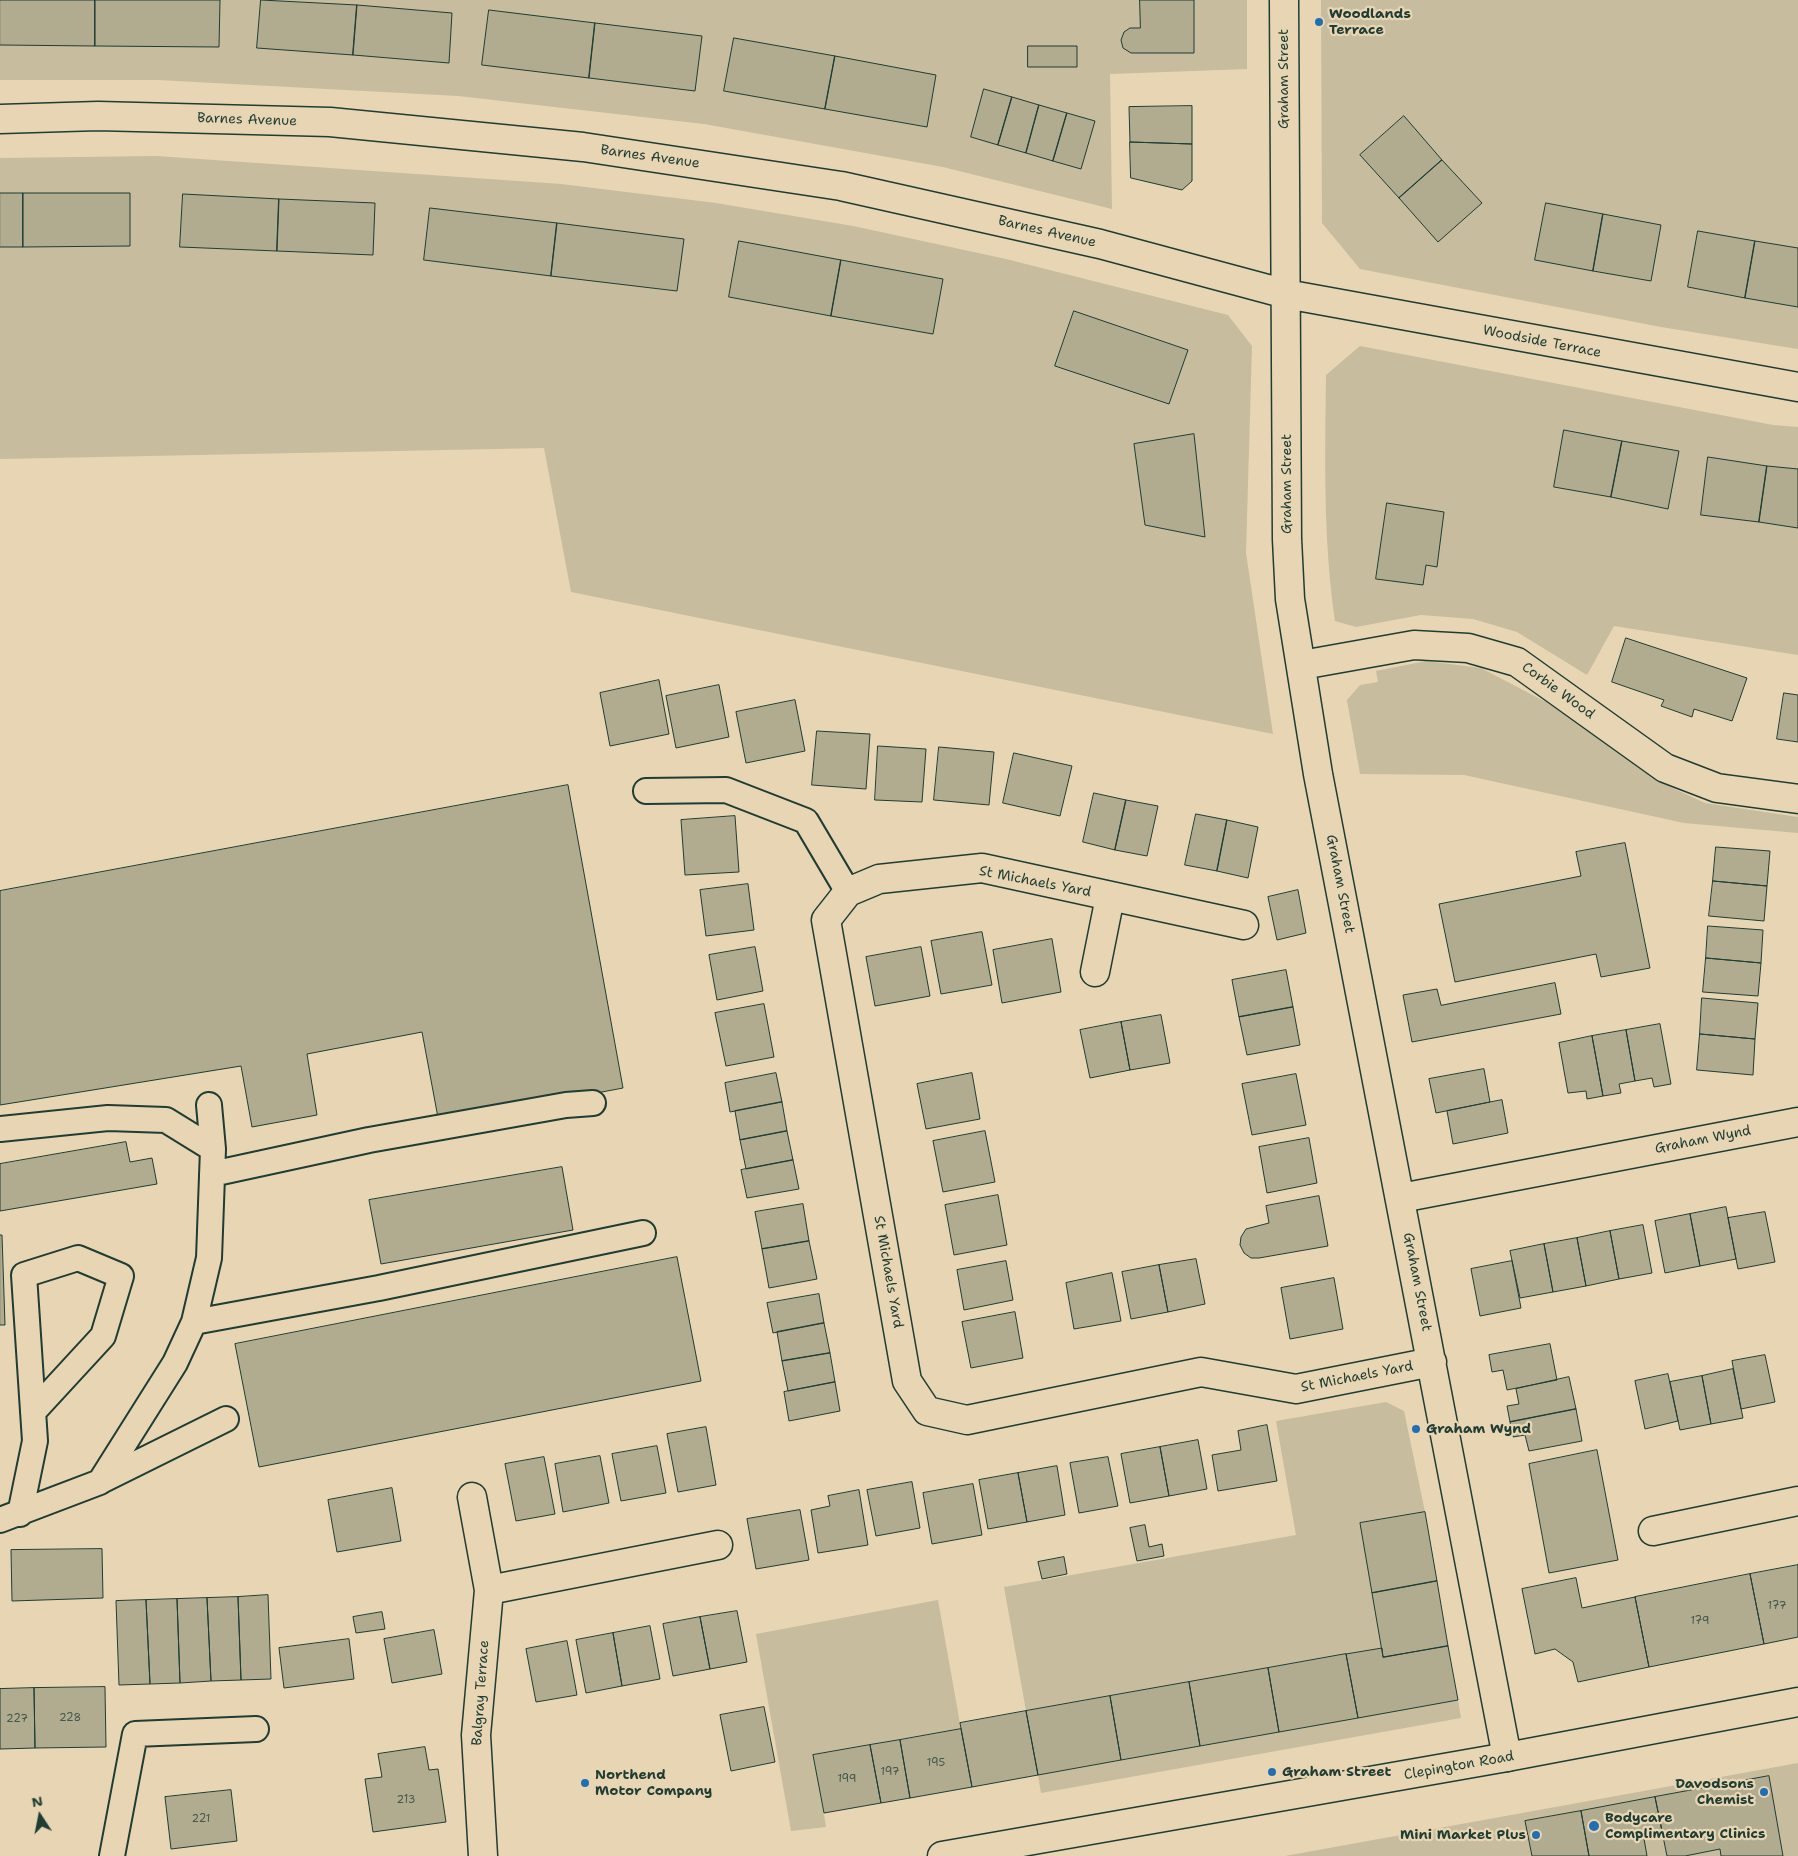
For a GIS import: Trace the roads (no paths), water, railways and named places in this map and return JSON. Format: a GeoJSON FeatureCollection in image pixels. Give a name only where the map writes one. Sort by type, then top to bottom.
{"type":"FeatureCollection","features":[{"type":"Feature","properties":{"kind":"street","name":"Graham Street"},"geometry":{"type":"LineString","coordinates":[[1284,0],[1287,539],[1290,599],[1318,774],[1508,1757]]}},
{"type":"Feature","properties":{"kind":"street","name":"Barnes Avenue"},"geometry":{"type":"LineString","coordinates":[[0,119],[98,116],[330,122],[583,147],[841,186],[1100,244],[1286,294]]}},
{"type":"Feature","properties":{"kind":"street","name":"Woodside Terrace"},"geometry":{"type":"LineString","coordinates":[[1286,294],[1798,388]]}},
{"type":"Feature","properties":{"kind":"street","name":"Corbie Wood"},"geometry":{"type":"LineString","coordinates":[[1302,665],[1414,645],[1468,648],[1517,662],[1665,768],[1717,788],[1798,799]]}},
{"type":"Feature","properties":{"kind":"street","name":"St Michaels Yard"},"geometry":{"type":"LineString","coordinates":[[1244,925],[982,868],[878,879],[848,892],[826,920],[907,1381],[928,1411],[967,1420],[1201,1372],[1296,1389],[1432,1362]]}},
{"type":"Feature","properties":{"kind":"street","name":"St Michaels Yard"},"geometry":{"type":"LineString","coordinates":[[1095,972],[1110,897]]}},
{"type":"Feature","properties":{"kind":"street","name":"Graham Wynd"},"geometry":{"type":"LineString","coordinates":[[1401,1198],[1798,1122]]}},
{"type":"Feature","properties":{"kind":"street","name":"Balgray Terrace"},"geometry":{"type":"LineString","coordinates":[[472,1497],[489,1590],[476,1735],[483,1856]]}},
{"type":"Feature","properties":{"kind":"street"},"geometry":{"type":"LineString","coordinates":[[1653,1531],[1798,1501]]}},
{"type":"Feature","properties":{"kind":"street"},"geometry":{"type":"LineString","coordinates":[[489,1590],[718,1545]]}},
{"type":"Feature","properties":{"kind":"street","name":"Clepington Road"},"geometry":{"type":"LineString","coordinates":[[942,1856],[1508,1757],[1798,1702]]}},
{"type":"Feature","properties":{"kind":"lane"},"geometry":{"type":"LineString","coordinates":[[646,790],[726,790],[806,822],[848,892]]}},
{"type":"Feature","properties":{"kind":"lane"},"geometry":{"type":"LineString","coordinates":[[212,1174],[369,1140],[566,1105],[593,1102]]}},
{"type":"Feature","properties":{"kind":"lane"},"geometry":{"type":"LineString","coordinates":[[100,1482],[175,1363],[194,1322],[209,1258],[213,1149],[209,1105]]}},
{"type":"Feature","properties":{"kind":"lane"},"geometry":{"type":"LineString","coordinates":[[0,1129],[108,1118],[166,1120],[213,1149]]}},
{"type":"Feature","properties":{"kind":"lane"},"geometry":{"type":"LineString","coordinates":[[194,1322],[388,1286],[643,1233]]}},
{"type":"Feature","properties":{"kind":"lane"},"geometry":{"type":"LineString","coordinates":[[10,1517],[35,1441],[33,1412],[24,1276],[78,1258],[121,1276],[103,1336],[33,1412]]}},
{"type":"Feature","properties":{"kind":"lane"},"geometry":{"type":"LineString","coordinates":[[10,1517],[100,1482],[226,1419]]}},
{"type":"Feature","properties":{"kind":"lane"},"geometry":{"type":"LineString","coordinates":[[112,1856],[135,1734],[256,1729]]}},
{"type":"Feature","properties":{"kind":"place","name":"Woodlands Terrace"},"geometry":{"type":"Point","coordinates":[1319,22]}},
{"type":"Feature","properties":{"kind":"place","name":"Graham Wynd"},"geometry":{"type":"Point","coordinates":[1416,1429]}},
{"type":"Feature","properties":{"kind":"place","name":"Graham Street"},"geometry":{"type":"Point","coordinates":[1272,1772]}},
{"type":"Feature","properties":{"kind":"place","name":"Northend Motor Company"},"geometry":{"type":"Point","coordinates":[585,1783]}},
{"type":"Feature","properties":{"kind":"place","name":"Davodsons Chemist"},"geometry":{"type":"Point","coordinates":[1764,1792]}},
{"type":"Feature","properties":{"kind":"place","name":"Bodycare Complimentary Clinics"},"geometry":{"type":"Point","coordinates":[1594,1826]}},
{"type":"Feature","properties":{"kind":"place","name":"Mini Market Plus"},"geometry":{"type":"Point","coordinates":[1536,1835]}}]}
